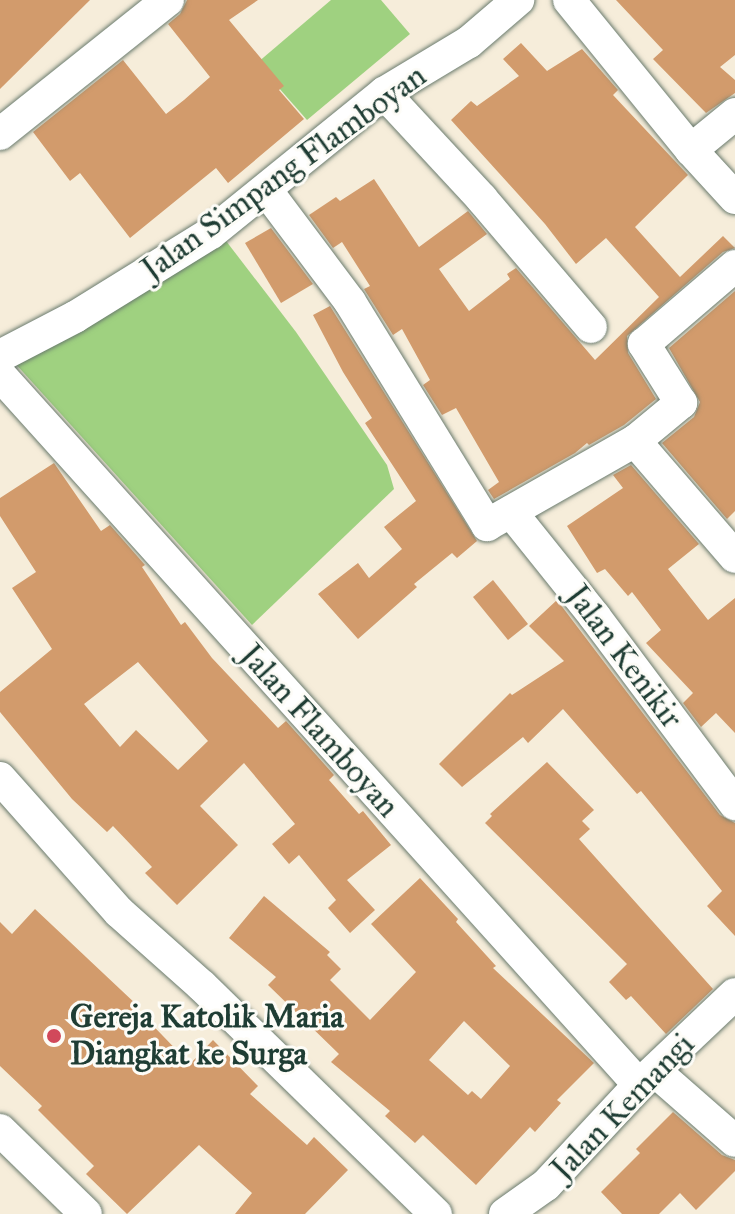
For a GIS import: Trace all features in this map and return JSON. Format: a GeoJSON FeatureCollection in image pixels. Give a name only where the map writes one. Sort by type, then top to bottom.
{"type":"FeatureCollection","features":[{"type":"Feature","properties":{"kind":"street"},"geometry":{"type":"LineString","coordinates":[[0,134],[168,0]]}},
{"type":"Feature","properties":{"kind":"street","name":"Jalan Simpang Flamboyan"},"geometry":{"type":"LineString","coordinates":[[0,356],[36,339],[211,233],[384,93],[469,42],[518,0]]}},
{"type":"Feature","properties":{"kind":"street"},"geometry":{"type":"LineString","coordinates":[[569,0],[691,150],[735,198]]}},
{"type":"Feature","properties":{"kind":"street"},"geometry":{"type":"LineString","coordinates":[[384,93],[482,199],[591,327]]}},
{"type":"Feature","properties":{"kind":"street"},"geometry":{"type":"LineString","coordinates":[[691,150],[735,114]]}},
{"type":"Feature","properties":{"kind":"street"},"geometry":{"type":"LineString","coordinates":[[266,190],[350,302],[483,524],[490,525],[635,441],[681,403],[644,344],[735,266]]}},
{"type":"Feature","properties":{"kind":"street","name":"Jalan Flamboyan"},"geometry":{"type":"LineString","coordinates":[[4,388],[647,1078],[735,1141]]}},
{"type":"Feature","properties":{"kind":"street"},"geometry":{"type":"LineString","coordinates":[[635,441],[735,557]]}},
{"type":"Feature","properties":{"kind":"street","name":"Jalan Kenikir"},"geometry":{"type":"LineString","coordinates":[[511,512],[595,617],[735,804]]}},
{"type":"Feature","properties":{"kind":"street"},"geometry":{"type":"LineString","coordinates":[[0,778],[119,912],[202,986],[436,1214]]}},
{"type":"Feature","properties":{"kind":"street","name":"Jalan Kemangi"},"geometry":{"type":"LineString","coordinates":[[505,1214],[546,1185],[647,1078],[735,994]]}},
{"type":"Feature","properties":{"kind":"street"},"geometry":{"type":"LineString","coordinates":[[0,1130],[86,1214]]}},
{"type":"Feature","properties":{"kind":"green space"},"geometry":{"type":"Polygon","coordinates":[[[331,0],[381,0],[410,34],[307,120],[257,63],[331,0]]]}},
{"type":"Feature","properties":{"kind":"green space"},"geometry":{"type":"Polygon","coordinates":[[[223,237],[296,332],[387,465],[394,489],[252,625],[13,361],[223,237]]]}},
{"type":"Feature","properties":{"kind":"building"},"geometry":{"type":"Polygon","coordinates":[[[0,0],[90,0],[0,89],[0,0]]]}},
{"type":"Feature","properties":{"kind":"building"},"geometry":{"type":"Polygon","coordinates":[[[187,0],[258,0],[229,20],[284,86],[279,90],[304,119],[228,183],[216,168],[130,238],[80,173],[70,181],[33,132],[123,60],[166,114],[184,100],[210,77],[168,24],[180,14],[187,0]]]}},
{"type":"Feature","properties":{"kind":"building"},"geometry":{"type":"Polygon","coordinates":[[[616,0],[735,0],[735,55],[720,67],[735,80],[735,93],[706,113],[653,59],[663,50],[616,0]]]}},
{"type":"Feature","properties":{"kind":"building"},"geometry":{"type":"Polygon","coordinates":[[[521,43],[547,71],[582,49],[618,90],[613,95],[688,175],[635,227],[680,277],[723,236],[735,248],[723,252],[627,336],[628,353],[656,399],[624,425],[589,445],[587,443],[494,499],[488,490],[499,482],[456,408],[442,415],[423,385],[430,380],[402,329],[393,335],[364,289],[370,286],[342,242],[333,248],[309,215],[336,197],[340,201],[374,179],[419,247],[468,211],[487,234],[439,269],[469,311],[510,279],[507,274],[516,268],[595,360],[659,297],[606,238],[576,264],[545,224],[451,120],[471,101],[477,106],[519,76],[503,59],[521,43]]]}},
{"type":"Feature","properties":{"kind":"building"},"geometry":{"type":"Polygon","coordinates":[[[271,228],[313,284],[281,303],[245,243],[271,228]]]}},
{"type":"Feature","properties":{"kind":"building"},"geometry":{"type":"Polygon","coordinates":[[[735,291],[735,511],[727,519],[662,443],[694,417],[700,402],[669,348],[735,291]]]}},
{"type":"Feature","properties":{"kind":"building"},"geometry":{"type":"Polygon","coordinates":[[[330,306],[477,541],[457,558],[452,553],[414,584],[417,587],[358,639],[318,594],[358,563],[369,578],[402,549],[384,527],[416,501],[365,423],[372,418],[313,315],[330,306]]]}},
{"type":"Feature","properties":{"kind":"building"},"geometry":{"type":"Polygon","coordinates":[[[54,463],[101,531],[110,525],[145,565],[142,567],[181,625],[185,622],[212,658],[278,728],[286,721],[334,775],[329,780],[359,814],[363,811],[391,845],[347,880],[375,910],[350,933],[328,908],[336,900],[299,855],[289,864],[272,844],[295,824],[244,763],[200,806],[238,845],[177,905],[145,873],[152,867],[113,826],[107,832],[72,799],[0,712],[0,692],[52,649],[12,588],[36,572],[0,516],[0,498],[54,463]],[[138,662],[84,704],[120,747],[136,730],[178,770],[208,741],[138,662]]]}},
{"type":"Feature","properties":{"kind":"building"},"geometry":{"type":"Polygon","coordinates":[[[631,465],[699,544],[668,569],[708,620],[735,598],[735,733],[716,713],[701,727],[683,703],[693,693],[646,643],[661,630],[632,592],[628,596],[605,569],[597,573],[567,526],[623,488],[613,475],[631,465]]]}},
{"type":"Feature","properties":{"kind":"building"},"geometry":{"type":"Polygon","coordinates":[[[493,580],[528,624],[508,640],[473,597],[493,580]]]}},
{"type":"Feature","properties":{"kind":"building"},"geometry":{"type":"Polygon","coordinates":[[[557,600],[720,815],[735,823],[735,936],[707,906],[722,891],[641,791],[637,794],[563,709],[528,743],[523,737],[462,787],[439,764],[510,693],[512,695],[564,661],[529,626],[557,600]]]}},
{"type":"Feature","properties":{"kind":"building"},"geometry":{"type":"Polygon","coordinates":[[[547,762],[594,810],[582,821],[590,829],[579,839],[713,989],[666,1034],[631,996],[626,1000],[609,982],[627,964],[485,823],[492,816],[490,814],[547,762]]]}},
{"type":"Feature","properties":{"kind":"building"},"geometry":{"type":"Polygon","coordinates":[[[420,878],[458,919],[456,922],[496,966],[493,968],[594,1063],[557,1100],[561,1103],[535,1132],[530,1127],[476,1185],[423,1135],[415,1143],[385,1116],[390,1111],[331,1062],[339,1054],[268,985],[276,977],[229,938],[264,896],[330,952],[327,955],[341,969],[330,980],[370,1020],[416,972],[371,924],[420,878]],[[464,1021],[429,1060],[468,1095],[472,1091],[481,1099],[510,1066],[464,1021]]]}},
{"type":"Feature","properties":{"kind":"building"},"geometry":{"type":"Polygon","coordinates":[[[35,909],[138,1006],[136,1008],[190,1064],[213,1040],[258,1086],[250,1094],[307,1145],[314,1137],[348,1170],[305,1214],[235,1214],[252,1193],[199,1145],[127,1214],[86,1174],[94,1166],[38,1110],[42,1106],[0,1066],[0,922],[12,934],[35,909]]]}},
{"type":"Feature","properties":{"kind":"building"},"geometry":{"type":"Polygon","coordinates":[[[673,1112],[722,1155],[735,1160],[735,1171],[696,1210],[680,1193],[659,1214],[622,1214],[601,1192],[640,1153],[636,1149],[673,1112]]]}},
{"type":"Feature","properties":{"kind":"place","name":"Gereja Katolik Maria Diangkat ke Surga"},"geometry":{"type":"Point","coordinates":[54,1036]}}]}
